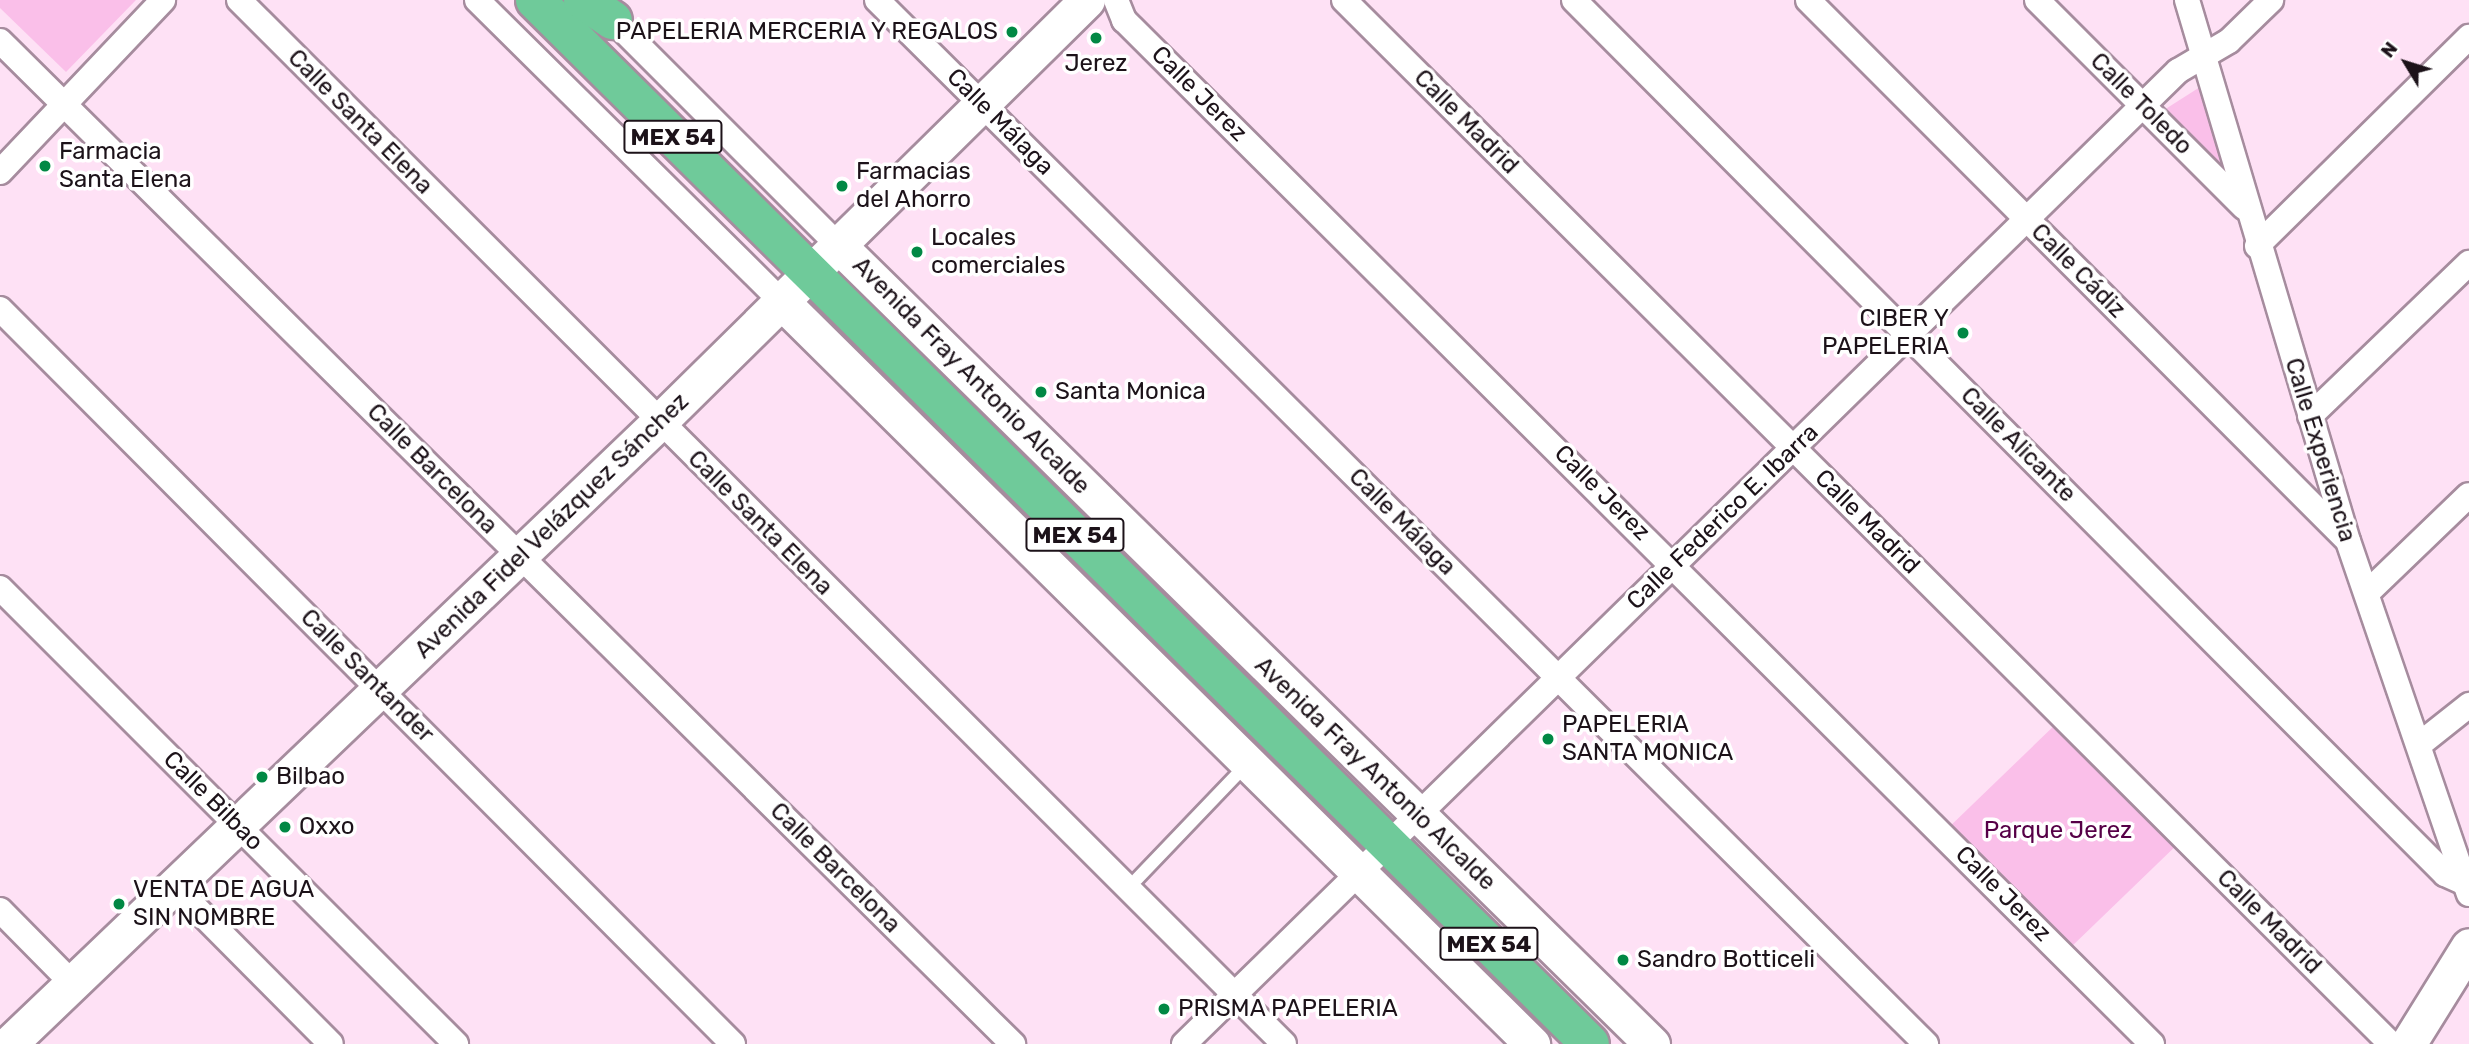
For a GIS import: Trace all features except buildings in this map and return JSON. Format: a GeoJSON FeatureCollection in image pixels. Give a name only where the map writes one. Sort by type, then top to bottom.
{"type":"FeatureCollection","features":[{"type":"Feature","properties":{"kind":"main road","name":"Avenida Fray Antonio Alcalde"},"geometry":{"type":"LineString","coordinates":[[535,0],[1590,1044]]}},
{"type":"Feature","properties":{"kind":"street"},"geometry":{"type":"LineString","coordinates":[[0,172],[163,0]]}},
{"type":"Feature","properties":{"kind":"street","name":"Calle Santa Elena"},"geometry":{"type":"LineString","coordinates":[[239,0],[1284,1044]]}},
{"type":"Feature","properties":{"kind":"street"},"geometry":{"type":"LineString","coordinates":[[477,0],[1532,1044]]}},
{"type":"Feature","properties":{"kind":"street","name":"Calle Málaga"},"geometry":{"type":"LineString","coordinates":[[877,0],[1926,1044]]}},
{"type":"Feature","properties":{"kind":"street","name":"Avenida Fidel Velázquez Sánchez"},"geometry":{"type":"LineString","coordinates":[[9,1044],[239,827],[812,275],[1087,0]]}},
{"type":"Feature","properties":{"kind":"street","name":"Calle Jerez"},"geometry":{"type":"LineString","coordinates":[[1116,0],[1124,20],[2152,1044]]}},
{"type":"Feature","properties":{"kind":"street","name":"Calle Madrid"},"geometry":{"type":"LineString","coordinates":[[1344,0],[2391,1044]]}},
{"type":"Feature","properties":{"kind":"street","name":"Calle Alicante"},"geometry":{"type":"LineString","coordinates":[[1574,0],[2445,874],[2467,889]]}},
{"type":"Feature","properties":{"kind":"street","name":"Calle Cádiz"},"geometry":{"type":"LineString","coordinates":[[1808,0],[2348,541]]}},
{"type":"Feature","properties":{"kind":"street","name":"Calle Toledo"},"geometry":{"type":"LineString","coordinates":[[2037,0],[2246,209]]}},
{"type":"Feature","properties":{"kind":"street","name":"Calle Experiencia"},"geometry":{"type":"LineString","coordinates":[[2187,0],[2257,246],[2348,541],[2420,744],[2467,889]]}},
{"type":"Feature","properties":{"kind":"street","name":"Calle Federico E. Ibarra"},"geometry":{"type":"LineString","coordinates":[[1184,1044],[2142,105],[2178,71],[2229,41],[2271,0]]}},
{"type":"Feature","properties":{"kind":"street","name":"Avenida Fray Antonio Alcalde"},"geometry":{"type":"LineString","coordinates":[[596,7],[1417,817],[1652,1044]]}},
{"type":"Feature","properties":{"kind":"street"},"geometry":{"type":"LineString","coordinates":[[2257,246],[2469,37]]}},
{"type":"Feature","properties":{"kind":"street","name":"Calle Barcelona"},"geometry":{"type":"LineString","coordinates":[[0,41],[1013,1044]]}},
{"type":"Feature","properties":{"kind":"street"},"geometry":{"type":"LineString","coordinates":[[2310,416],[2469,262]]}},
{"type":"Feature","properties":{"kind":"street","name":"Calle Santander"},"geometry":{"type":"LineString","coordinates":[[0,309],[733,1044]]}},
{"type":"Feature","properties":{"kind":"street"},"geometry":{"type":"LineString","coordinates":[[2367,593],[2469,495]]}},
{"type":"Feature","properties":{"kind":"street","name":"Calle Bilbao"},"geometry":{"type":"LineString","coordinates":[[0,588],[456,1044]]}},
{"type":"Feature","properties":{"kind":"street"},"geometry":{"type":"LineString","coordinates":[[2420,744],[2469,705]]}},
{"type":"Feature","properties":{"kind":"street"},"geometry":{"type":"LineString","coordinates":[[175,887],[331,1044]]}},
{"type":"Feature","properties":{"kind":"street"},"geometry":{"type":"LineString","coordinates":[[0,910],[73,984]]}},
{"type":"Feature","properties":{"kind":"street"},"geometry":{"type":"LineString","coordinates":[[2408,1044],[2466,955]]}},
{"type":"Feature","properties":{"kind":"lane"},"geometry":{"type":"LineString","coordinates":[[1137,879],[1248,764]]}},
{"type":"Feature","properties":{"kind":"green space"},"geometry":{"type":"Polygon","coordinates":[[[0,0],[136,0],[66,72],[0,8],[0,0]]]}},
{"type":"Feature","properties":{"kind":"green space"},"geometry":{"type":"Polygon","coordinates":[[[2200,87],[2222,165],[2164,110],[2200,87]]]}},
{"type":"Feature","properties":{"kind":"green space","name":"Parque Jerez"},"geometry":{"type":"Polygon","coordinates":[[[2058,722],[2177,845],[2067,951],[1949,828],[2058,722]]]}},
{"type":"Feature","properties":{"kind":"place","name":"PAPELERIA MERCERIA Y REGALOS"},"geometry":{"type":"Point","coordinates":[1012,32]}},
{"type":"Feature","properties":{"kind":"place","name":"Jerez"},"geometry":{"type":"Point","coordinates":[1096,38]}},
{"type":"Feature","properties":{"kind":"place","name":"Farmacia Santa Elena"},"geometry":{"type":"Point","coordinates":[45,166]}},
{"type":"Feature","properties":{"kind":"place","name":"Farmacias del Ahorro"},"geometry":{"type":"Point","coordinates":[842,186]}},
{"type":"Feature","properties":{"kind":"place","name":"Locales comerciales"},"geometry":{"type":"Point","coordinates":[917,252]}},
{"type":"Feature","properties":{"kind":"place","name":"CIBER Y PAPELERIA"},"geometry":{"type":"Point","coordinates":[1963,333]}},
{"type":"Feature","properties":{"kind":"place","name":"Santa Monica"},"geometry":{"type":"Point","coordinates":[1041,392]}},
{"type":"Feature","properties":{"kind":"place","name":"PAPELERIA SANTA MONICA"},"geometry":{"type":"Point","coordinates":[1548,739]}},
{"type":"Feature","properties":{"kind":"place","name":"Bilbao"},"geometry":{"type":"Point","coordinates":[262,777]}},
{"type":"Feature","properties":{"kind":"place","name":"Oxxo"},"geometry":{"type":"Point","coordinates":[285,827]}},
{"type":"Feature","properties":{"kind":"place","name":"VENTA DE AGUA SIN NOMBRE"},"geometry":{"type":"Point","coordinates":[119,904]}},
{"type":"Feature","properties":{"kind":"place","name":"Sandro Botticeli"},"geometry":{"type":"Point","coordinates":[1623,960]}},
{"type":"Feature","properties":{"kind":"place","name":"PRISMA PAPELERIA"},"geometry":{"type":"Point","coordinates":[1164,1009]}}]}
